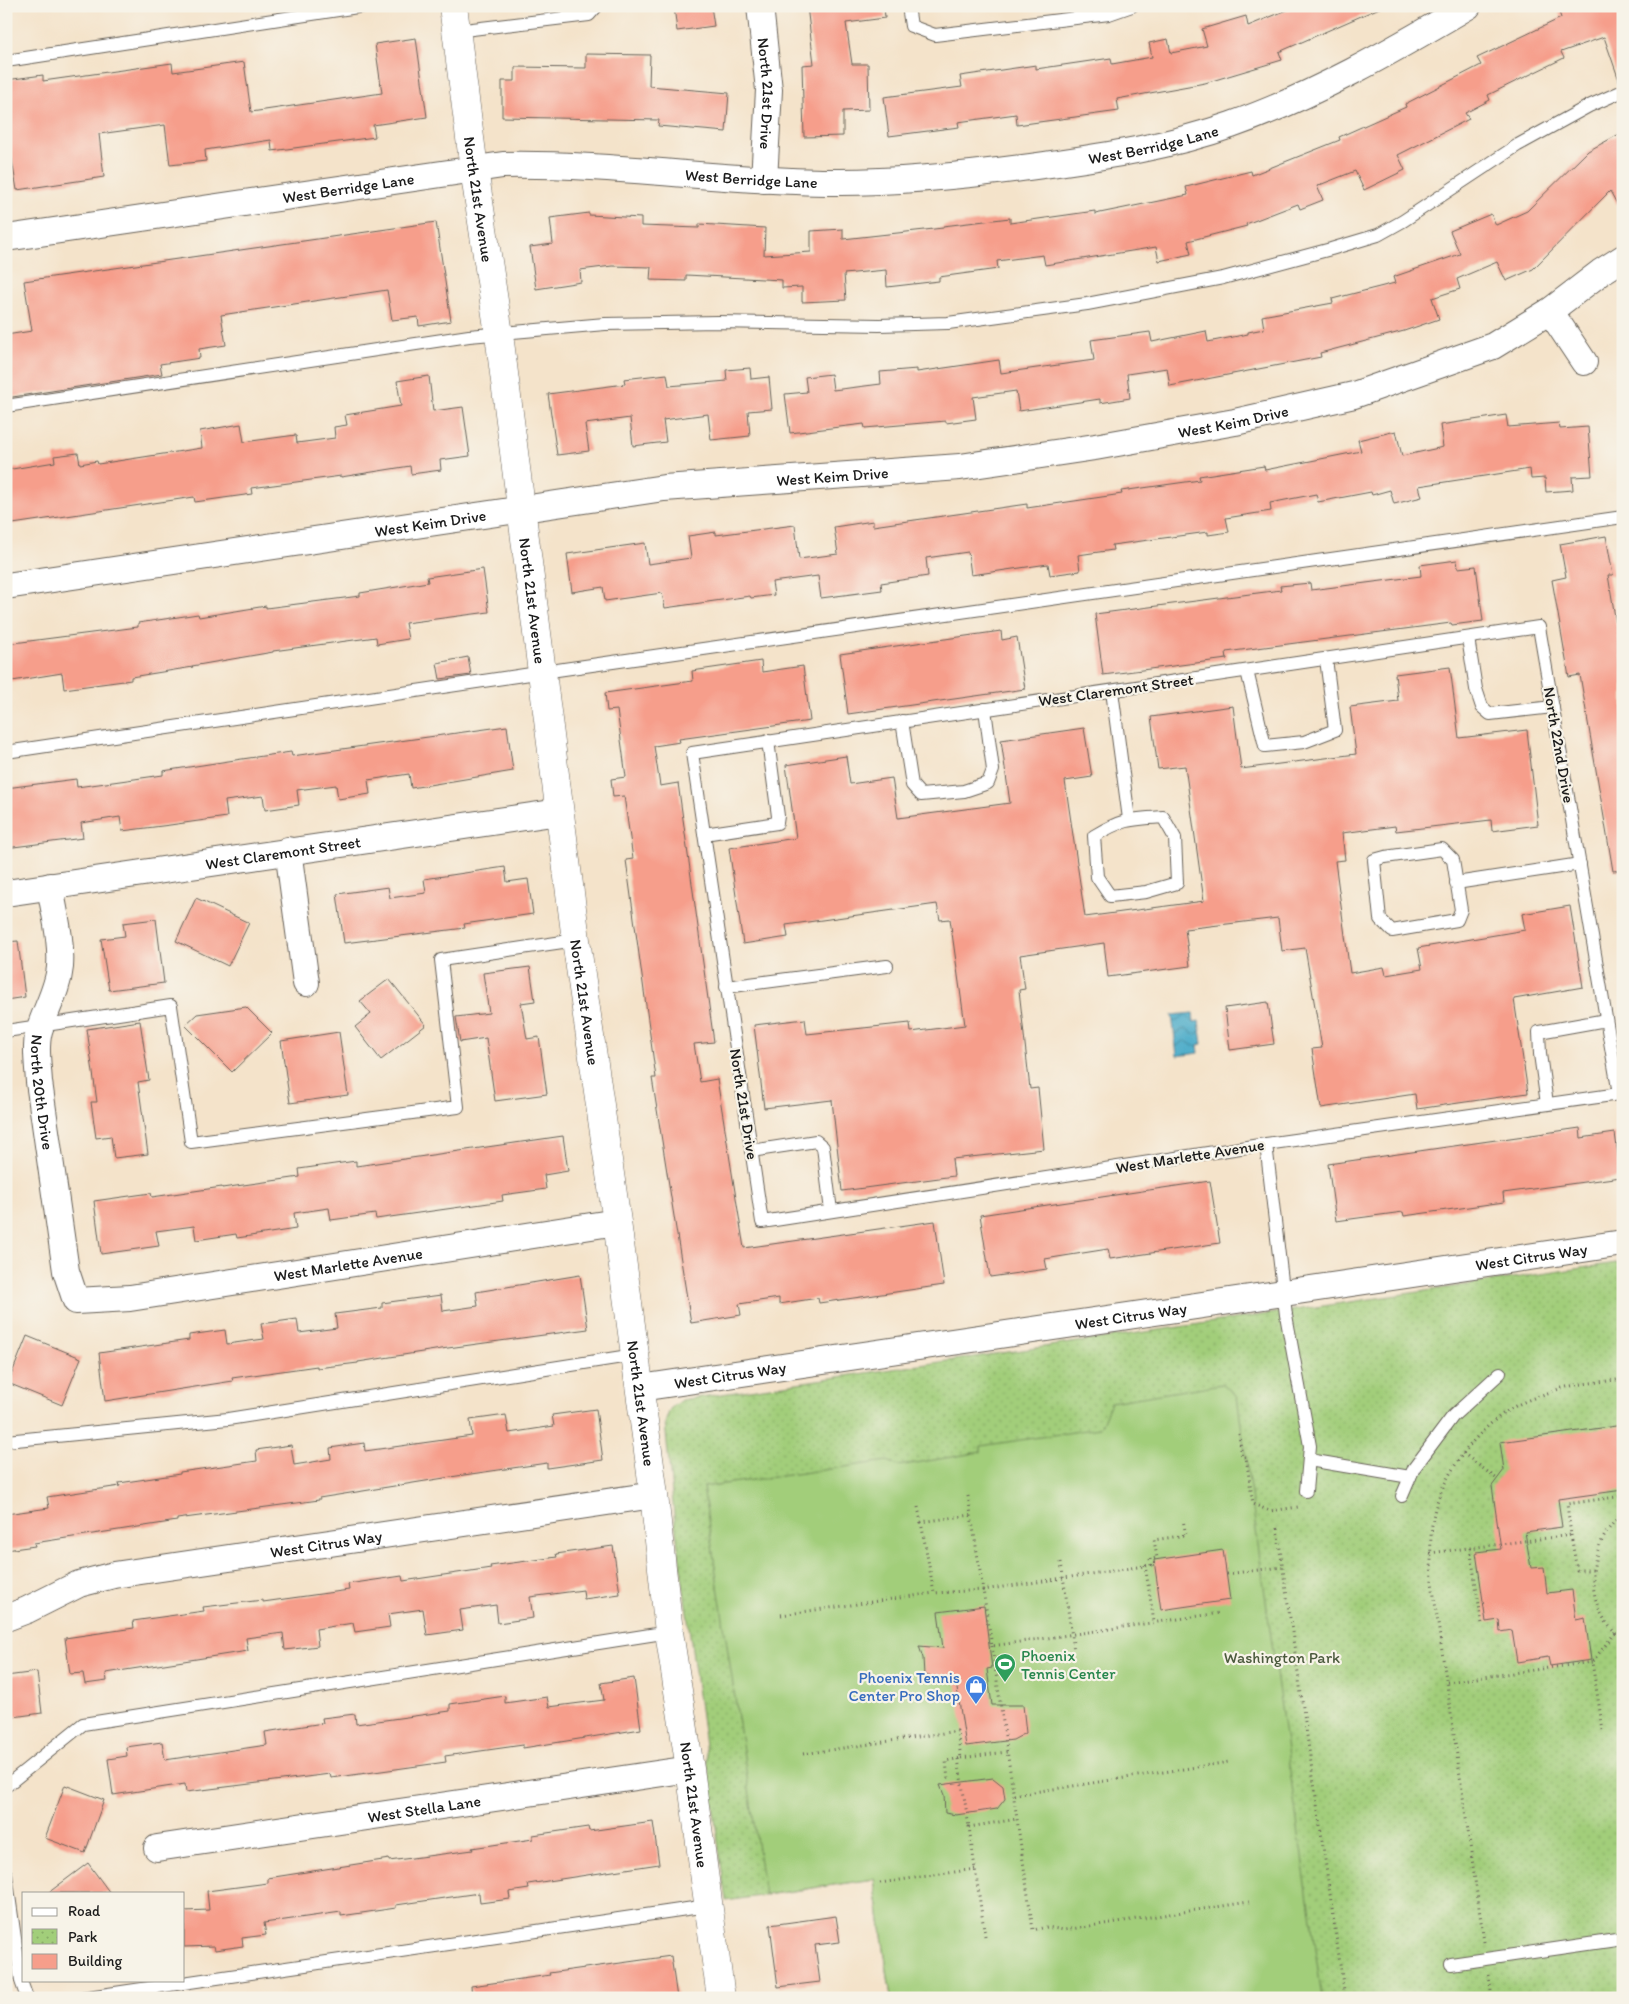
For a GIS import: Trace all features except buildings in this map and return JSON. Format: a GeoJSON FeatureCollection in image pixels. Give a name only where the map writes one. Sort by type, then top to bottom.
{"type":"FeatureCollection","features":[{"type":"Feature","properties":{"kind":"street","name":"North 21st Drive"},"geometry":{"type":"LineString","coordinates":[[760,6],[769,90],[764,180]]}},
{"type":"Feature","properties":{"kind":"street","name":"West Berridge Lane"},"geometry":{"type":"LineString","coordinates":[[6,238],[503,165],[550,164],[764,180],[831,182],[894,180],[994,172],[1080,160],[1158,146],[1230,125],[1296,98],[1367,64],[1468,6]]}},
{"type":"Feature","properties":{"kind":"street","name":"North 21st Avenue"},"geometry":{"type":"LineString","coordinates":[[454,19],[499,334],[576,940],[618,1222],[654,1495],[669,1632],[690,1769],[721,1998]]}},
{"type":"Feature","properties":{"kind":"street","name":"West Keim Drive"},"geometry":{"type":"LineString","coordinates":[[6,586],[664,488],[960,467],[1096,447],[1236,422],[1354,395],[1458,360],[1493,346],[1550,311],[1601,272],[1623,258]]}},
{"type":"Feature","properties":{"kind":"street"},"geometry":{"type":"LineString","coordinates":[[1550,311],[1584,362]]}},
{"type":"Feature","properties":{"kind":"street","name":"West Claremont Street"},"geometry":{"type":"LineString","coordinates":[[6,893],[288,850],[560,812]]}},
{"type":"Feature","properties":{"kind":"street"},"geometry":{"type":"LineString","coordinates":[[288,850],[306,983]]}},
{"type":"Feature","properties":{"kind":"street","name":"North 20th Drive"},"geometry":{"type":"LineString","coordinates":[[50,886],[60,947],[60,967],[53,998],[40,1027],[37,1051],[39,1082],[66,1271],[76,1301]]}},
{"type":"Feature","properties":{"kind":"street","name":"West Marlette Avenue"},"geometry":{"type":"LineString","coordinates":[[76,1301],[130,1298],[618,1222]]}},
{"type":"Feature","properties":{"kind":"street","name":"West Citrus Way"},"geometry":{"type":"LineString","coordinates":[[640,1388],[1623,1243]]}},
{"type":"Feature","properties":{"kind":"street","name":"West Citrus Way"},"geometry":{"type":"LineString","coordinates":[[6,1618],[27,1610],[79,1584],[114,1574],[654,1495]]}},
{"type":"Feature","properties":{"kind":"street","name":"West Stella Lane"},"geometry":{"type":"LineString","coordinates":[[157,1848],[690,1769]]}},
{"type":"Feature","properties":{"kind":"lane"},"geometry":{"type":"LineString","coordinates":[[6,61],[364,6]]}},
{"type":"Feature","properties":{"kind":"lane"},"geometry":{"type":"LineString","coordinates":[[454,19],[590,16],[597,6]]}},
{"type":"Feature","properties":{"kind":"lane"},"geometry":{"type":"LineString","coordinates":[[908,6],[911,26],[934,35],[1109,14],[1132,6]]}},
{"type":"Feature","properties":{"kind":"lane"},"geometry":{"type":"LineString","coordinates":[[6,406],[468,336],[604,324],[718,322],[879,325],[948,323],[1088,304],[1223,278],[1332,250],[1378,235],[1403,221],[1518,145],[1589,106],[1623,91]]}},
{"type":"Feature","properties":{"kind":"lane"},"geometry":{"type":"LineString","coordinates":[[6,752],[1623,517]]}},
{"type":"Feature","properties":{"kind":"lane","name":"West Claremont Street"},"geometry":{"type":"LineString","coordinates":[[692,753],[1539,627]]}},
{"type":"Feature","properties":{"kind":"lane","name":"North 22nd Drive"},"geometry":{"type":"LineString","coordinates":[[1539,627],[1619,1094]]}},
{"type":"Feature","properties":{"kind":"lane"},"geometry":{"type":"LineString","coordinates":[[1468,638],[1476,689],[1482,707],[1490,714],[1553,707]]}},
{"type":"Feature","properties":{"kind":"lane"},"geometry":{"type":"LineString","coordinates":[[1247,671],[1265,746],[1304,742],[1335,730],[1326,659]]}},
{"type":"Feature","properties":{"kind":"lane"},"geometry":{"type":"LineString","coordinates":[[1112,691],[1130,819]]}},
{"type":"Feature","properties":{"kind":"lane"},"geometry":{"type":"LineString","coordinates":[[902,721],[912,785],[921,795],[964,791],[988,783],[994,770],[985,709]]}},
{"type":"Feature","properties":{"kind":"lane"},"geometry":{"type":"LineString","coordinates":[[704,834],[777,823],[778,816],[768,741]]}},
{"type":"Feature","properties":{"kind":"lane","name":"North 21st Drive"},"geometry":{"type":"LineString","coordinates":[[692,753],[762,1222]]}},
{"type":"Feature","properties":{"kind":"lane"},"geometry":{"type":"LineString","coordinates":[[1163,817],[1174,838],[1177,883],[1146,892],[1110,896],[1097,876],[1094,836],[1117,822],[1130,819],[1163,817]]}},
{"type":"Feature","properties":{"kind":"lane"},"geometry":{"type":"LineString","coordinates":[[1442,849],[1453,860],[1456,883],[1462,910],[1457,920],[1392,931],[1380,919],[1374,860],[1442,849]]}},
{"type":"Feature","properties":{"kind":"lane"},"geometry":{"type":"LineString","coordinates":[[1456,883],[1580,864]]}},
{"type":"Feature","properties":{"kind":"lane"},"geometry":{"type":"LineString","coordinates":[[6,1031],[171,1006],[191,1142],[458,1107],[441,960],[576,940]]}},
{"type":"Feature","properties":{"kind":"lane"},"geometry":{"type":"LineString","coordinates":[[726,987],[887,966]]}},
{"type":"Feature","properties":{"kind":"lane"},"geometry":{"type":"LineString","coordinates":[[1547,1104],[1539,1032],[1606,1020]]}},
{"type":"Feature","properties":{"kind":"lane","name":"West Marlette Avenue"},"geometry":{"type":"LineString","coordinates":[[762,1222],[1266,1144],[1619,1094]]}},
{"type":"Feature","properties":{"kind":"lane"},"geometry":{"type":"LineString","coordinates":[[751,1151],[816,1141],[823,1147],[831,1211]]}},
{"type":"Feature","properties":{"kind":"lane"},"geometry":{"type":"LineString","coordinates":[[1266,1144],[1284,1293],[1310,1446],[1306,1491]]}},
{"type":"Feature","properties":{"kind":"lane"},"geometry":{"type":"LineString","coordinates":[[6,1441],[228,1419],[635,1355]]}},
{"type":"Feature","properties":{"kind":"lane"},"geometry":{"type":"LineString","coordinates":[[1402,1496],[1414,1468],[1453,1416],[1500,1373]]}},
{"type":"Feature","properties":{"kind":"lane"},"geometry":{"type":"LineString","coordinates":[[1309,1460],[1410,1477]]}},
{"type":"Feature","properties":{"kind":"lane"},"geometry":{"type":"LineString","coordinates":[[6,1786],[83,1724],[669,1632]]}},
{"type":"Feature","properties":{"kind":"lane"},"geometry":{"type":"LineString","coordinates":[[6,1874],[21,1982],[27,1998]]}},
{"type":"Feature","properties":{"kind":"lane"},"geometry":{"type":"LineString","coordinates":[[81,1998],[708,1906]]}},
{"type":"Feature","properties":{"kind":"lane"},"geometry":{"type":"LineString","coordinates":[[1450,1964],[1623,1939]]}},
{"type":"Feature","properties":{"kind":"path"},"geometry":{"type":"LineString","coordinates":[[1487,1959],[1432,1582],[1430,1553],[1434,1514],[1440,1494],[1463,1453],[1477,1436],[1512,1408],[1564,1388],[1623,1379]]}},
{"type":"Feature","properties":{"kind":"path"},"geometry":{"type":"LineString","coordinates":[[1239,1434],[1242,1457],[1246,1457],[1253,1504],[1270,1511],[1300,1507]]}},
{"type":"Feature","properties":{"kind":"path"},"geometry":{"type":"LineString","coordinates":[[1463,1453],[1497,1479]]}},
{"type":"Feature","properties":{"kind":"path"},"geometry":{"type":"LineString","coordinates":[[968,1496],[984,1590],[1033,1930],[1046,1927],[1064,1930],[1249,1902]]}},
{"type":"Feature","properties":{"kind":"path"},"geometry":{"type":"LineString","coordinates":[[1594,1570],[1577,1570],[1567,1504],[1623,1496]]}},
{"type":"Feature","properties":{"kind":"path"},"geometry":{"type":"LineString","coordinates":[[918,1507],[934,1593]]}},
{"type":"Feature","properties":{"kind":"path"},"geometry":{"type":"LineString","coordinates":[[1623,1513],[1610,1525],[1600,1544],[1594,1570],[1594,1593],[1597,1608],[1623,1640]]}},
{"type":"Feature","properties":{"kind":"path"},"geometry":{"type":"LineString","coordinates":[[921,1522],[971,1515]]}},
{"type":"Feature","properties":{"kind":"path"},"geometry":{"type":"LineString","coordinates":[[781,1615],[934,1593],[984,1590],[1151,1565],[1150,1558],[1157,1558],[1154,1540],[1186,1535],[1183,1520]]}},
{"type":"Feature","properties":{"kind":"path"},"geometry":{"type":"LineString","coordinates":[[1277,1528],[1345,1998]]}},
{"type":"Feature","properties":{"kind":"path"},"geometry":{"type":"LineString","coordinates":[[1430,1553],[1572,1535]]}},
{"type":"Feature","properties":{"kind":"path"},"geometry":{"type":"LineString","coordinates":[[1470,1548],[1482,1624]]}},
{"type":"Feature","properties":{"kind":"path"},"geometry":{"type":"LineString","coordinates":[[1061,1562],[1074,1651]]}},
{"type":"Feature","properties":{"kind":"path"},"geometry":{"type":"LineString","coordinates":[[1145,1565],[1154,1622]]}},
{"type":"Feature","properties":{"kind":"path"},"geometry":{"type":"LineString","coordinates":[[1227,1574],[1282,1567]]}},
{"type":"Feature","properties":{"kind":"path"},"geometry":{"type":"LineString","coordinates":[[992,1646],[1220,1612]]}},
{"type":"Feature","properties":{"kind":"path"},"geometry":{"type":"LineString","coordinates":[[1447,1682],[1592,1662],[1615,1632]]}},
{"type":"Feature","properties":{"kind":"path"},"geometry":{"type":"LineString","coordinates":[[1592,1662],[1603,1730]]}},
{"type":"Feature","properties":{"kind":"path"},"geometry":{"type":"LineString","coordinates":[[802,1754],[957,1731],[985,1936]]}},
{"type":"Feature","properties":{"kind":"path"},"geometry":{"type":"LineString","coordinates":[[948,1780],[946,1761],[1007,1752]]}},
{"type":"Feature","properties":{"kind":"path"},"geometry":{"type":"LineString","coordinates":[[1014,1795],[1229,1762]]}},
{"type":"Feature","properties":{"kind":"path"},"geometry":{"type":"LineString","coordinates":[[969,1826],[1017,1819]]}},
{"type":"Feature","properties":{"kind":"path"},"geometry":{"type":"LineString","coordinates":[[880,1883],[975,1869]]}},
{"type":"Feature","properties":{"kind":"green space","name":"Washington Park"},"geometry":{"type":"Polygon","coordinates":[[[1623,1262],[1623,1998],[891,1998],[874,1879],[726,1901],[675,1524],[665,1423],[670,1409],[681,1400],[1623,1262]]]}},
{"type":"Feature","properties":{"kind":"green space","name":"Phoenix Tennis Center"},"geometry":{"type":"Polygon","coordinates":[[[1222,1384],[1237,1396],[1322,1998],[1060,1998],[1059,1996],[1047,1998],[891,1998],[874,1879],[765,1895],[703,1487],[887,1461],[898,1466],[981,1452],[981,1446],[1100,1428],[1111,1402],[1222,1384]]]}},
{"type":"Feature","properties":{"kind":"water"},"geometry":{"type":"Polygon","coordinates":[[[1193,1013],[1194,1022],[1199,1021],[1202,1044],[1198,1045],[1199,1053],[1177,1056],[1172,1015],[1193,1013]]]}},
{"type":"Feature","properties":{"kind":"place","name":"Phoenix Tennis Center"},"geometry":{"type":"Point","coordinates":[1005,1683]}},
{"type":"Feature","properties":{"kind":"place","name":"Phoenix Tennis Center Pro Shop"},"geometry":{"type":"Point","coordinates":[976,1705]}}]}
